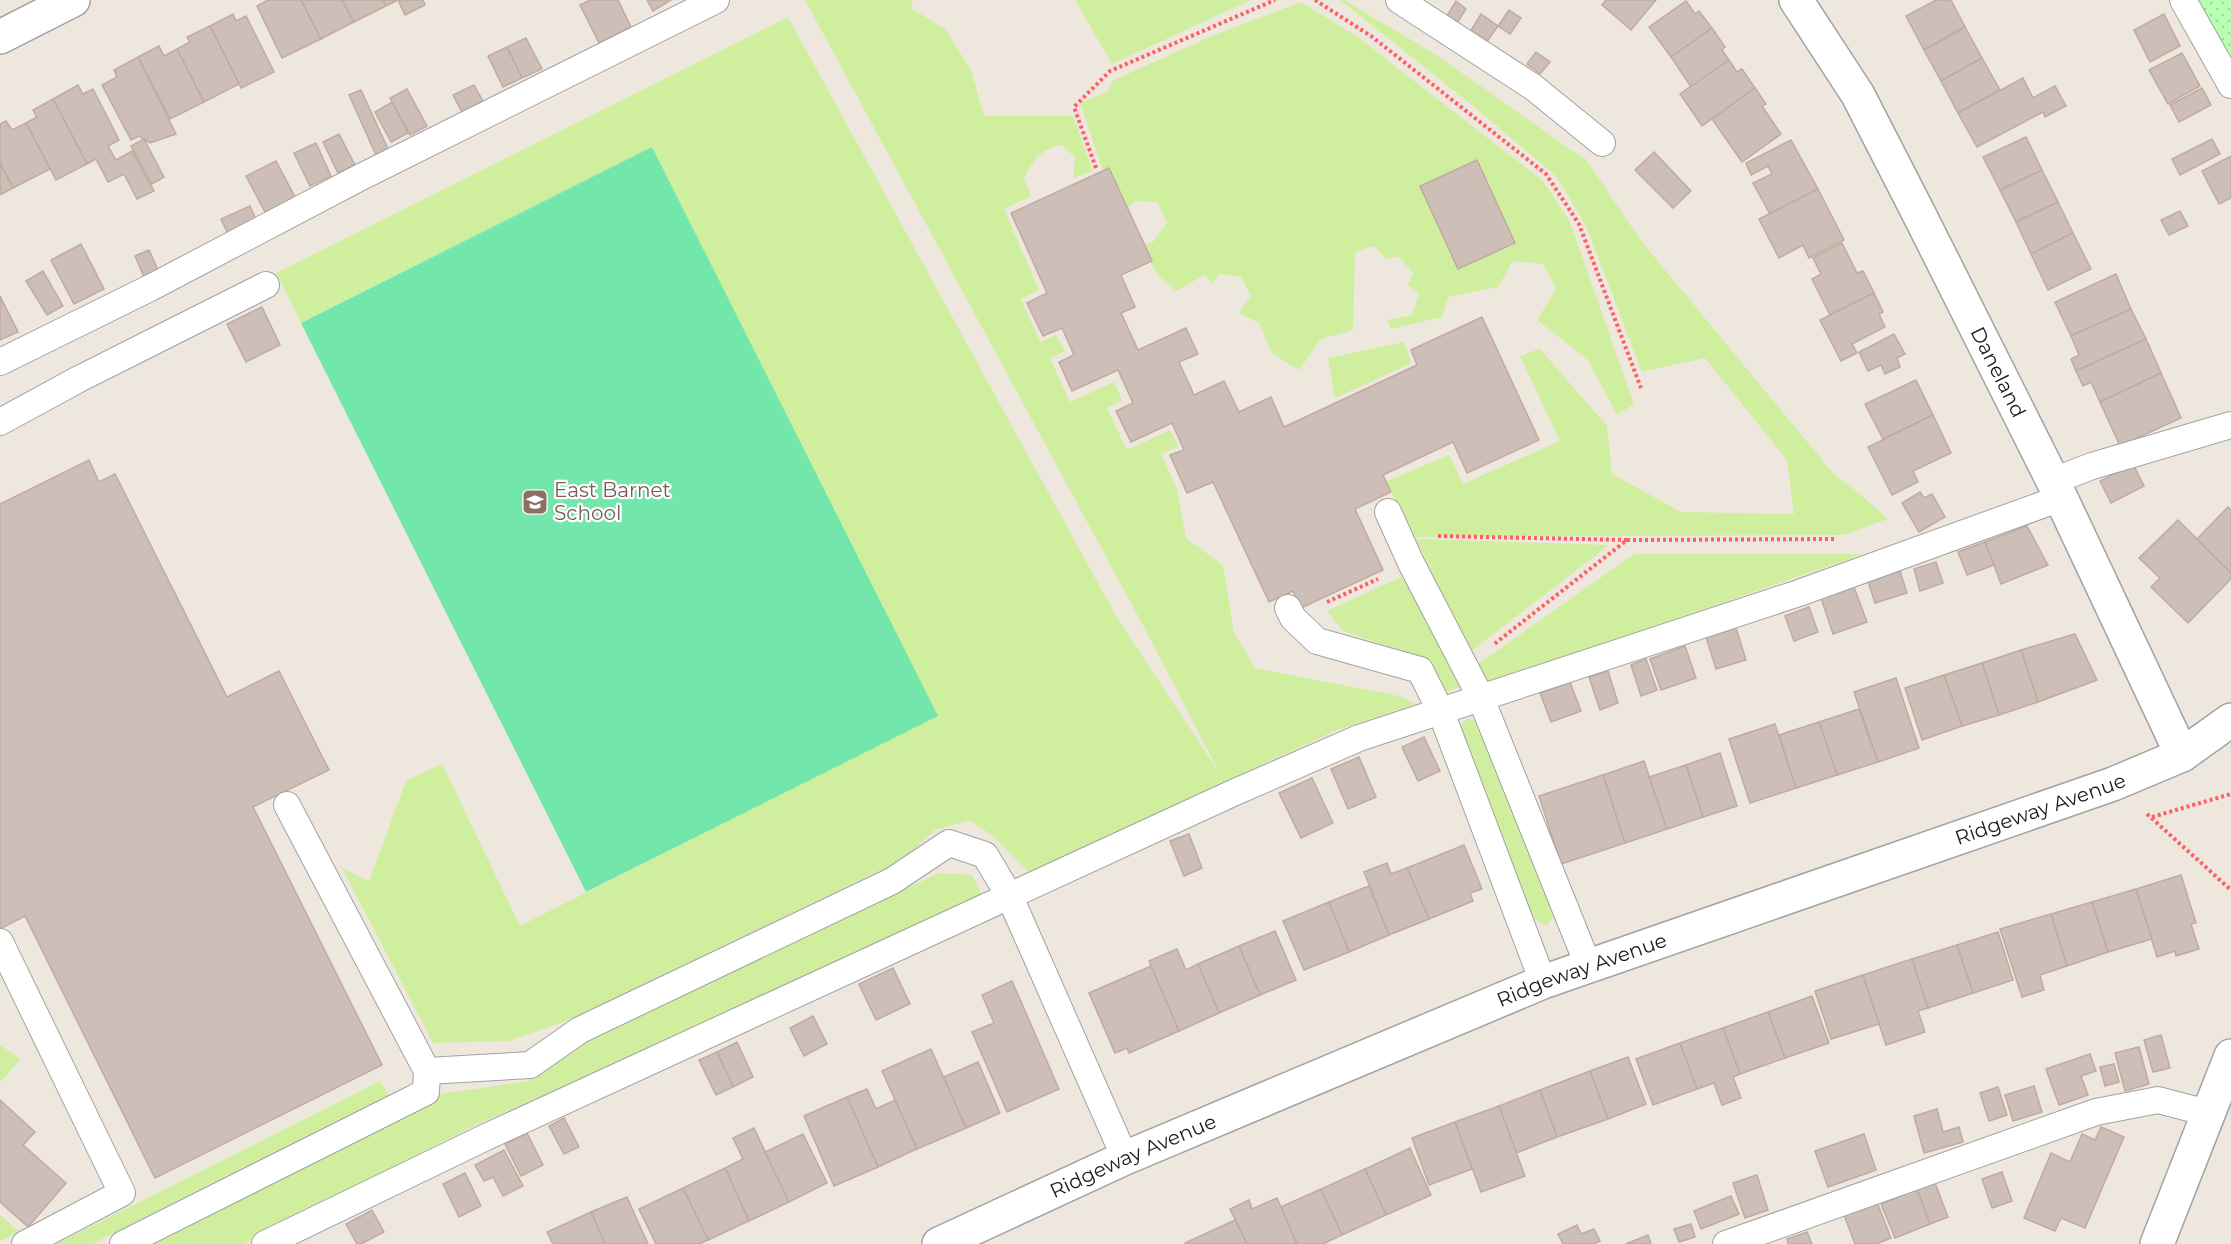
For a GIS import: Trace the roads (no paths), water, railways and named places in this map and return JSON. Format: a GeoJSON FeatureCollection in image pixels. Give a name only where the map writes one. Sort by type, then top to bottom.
{"type":"FeatureCollection","features":[{"type":"Feature","properties":{"kind":"street"},"geometry":{"type":"LineString","coordinates":[[0,37],[73,0]]}},
{"type":"Feature","properties":{"kind":"street","name":"Daneland"},"geometry":{"type":"LineString","coordinates":[[1796,0],[1858,95],[2057,489],[2182,755]]}},
{"type":"Feature","properties":{"kind":"street","name":"Ridgeway Avenue"},"geometry":{"type":"LineString","coordinates":[[939,1244],[1125,1158],[1543,982],[2113,784],[2182,755],[2231,720]]}},
{"type":"Feature","properties":{"kind":"street"},"geometry":{"type":"LineString","coordinates":[[2157,1244],[2231,1056]]}},
{"type":"Feature","properties":{"kind":"lane"},"geometry":{"type":"LineString","coordinates":[[0,362],[150,288],[359,178],[716,0]]}},
{"type":"Feature","properties":{"kind":"lane"},"geometry":{"type":"LineString","coordinates":[[1399,0],[1533,87],[1602,143]]}},
{"type":"Feature","properties":{"kind":"lane"},"geometry":{"type":"LineString","coordinates":[[2183,0],[2231,85]]}},
{"type":"Feature","properties":{"kind":"lane"},"geometry":{"type":"LineString","coordinates":[[0,422],[79,379],[266,285]]}},
{"type":"Feature","properties":{"kind":"lane"},"geometry":{"type":"LineString","coordinates":[[265,1244],[483,1138],[1233,793],[1359,738],[1442,712],[1480,696],[1799,593],[2057,489],[2092,466],[2231,425]]}},
{"type":"Feature","properties":{"kind":"lane"},"geometry":{"type":"LineString","coordinates":[[1388,512],[1411,563],[1480,696],[1588,965]]}},
{"type":"Feature","properties":{"kind":"lane"},"geometry":{"type":"LineString","coordinates":[[1290,613],[1317,641],[1420,670],[1442,712],[1543,982]]}},
{"type":"Feature","properties":{"kind":"lane"},"geometry":{"type":"LineString","coordinates":[[123,1244],[426,1092],[427,1071],[287,805]]}},
{"type":"Feature","properties":{"kind":"lane"},"geometry":{"type":"LineString","coordinates":[[427,1071],[530,1065],[580,1030],[892,881],[949,843],[985,855],[1010,897],[1125,1158]]}},
{"type":"Feature","properties":{"kind":"lane"},"geometry":{"type":"LineString","coordinates":[[0,942],[122,1193],[25,1244]]}},
{"type":"Feature","properties":{"kind":"lane"},"geometry":{"type":"LineString","coordinates":[[1726,1244],[2096,1112],[2158,1100],[2208,1113]]}},
{"type":"Feature","properties":{"kind":"place","name":"East Barnet School"},"geometry":{"type":"Point","coordinates":[535,502]}}]}
